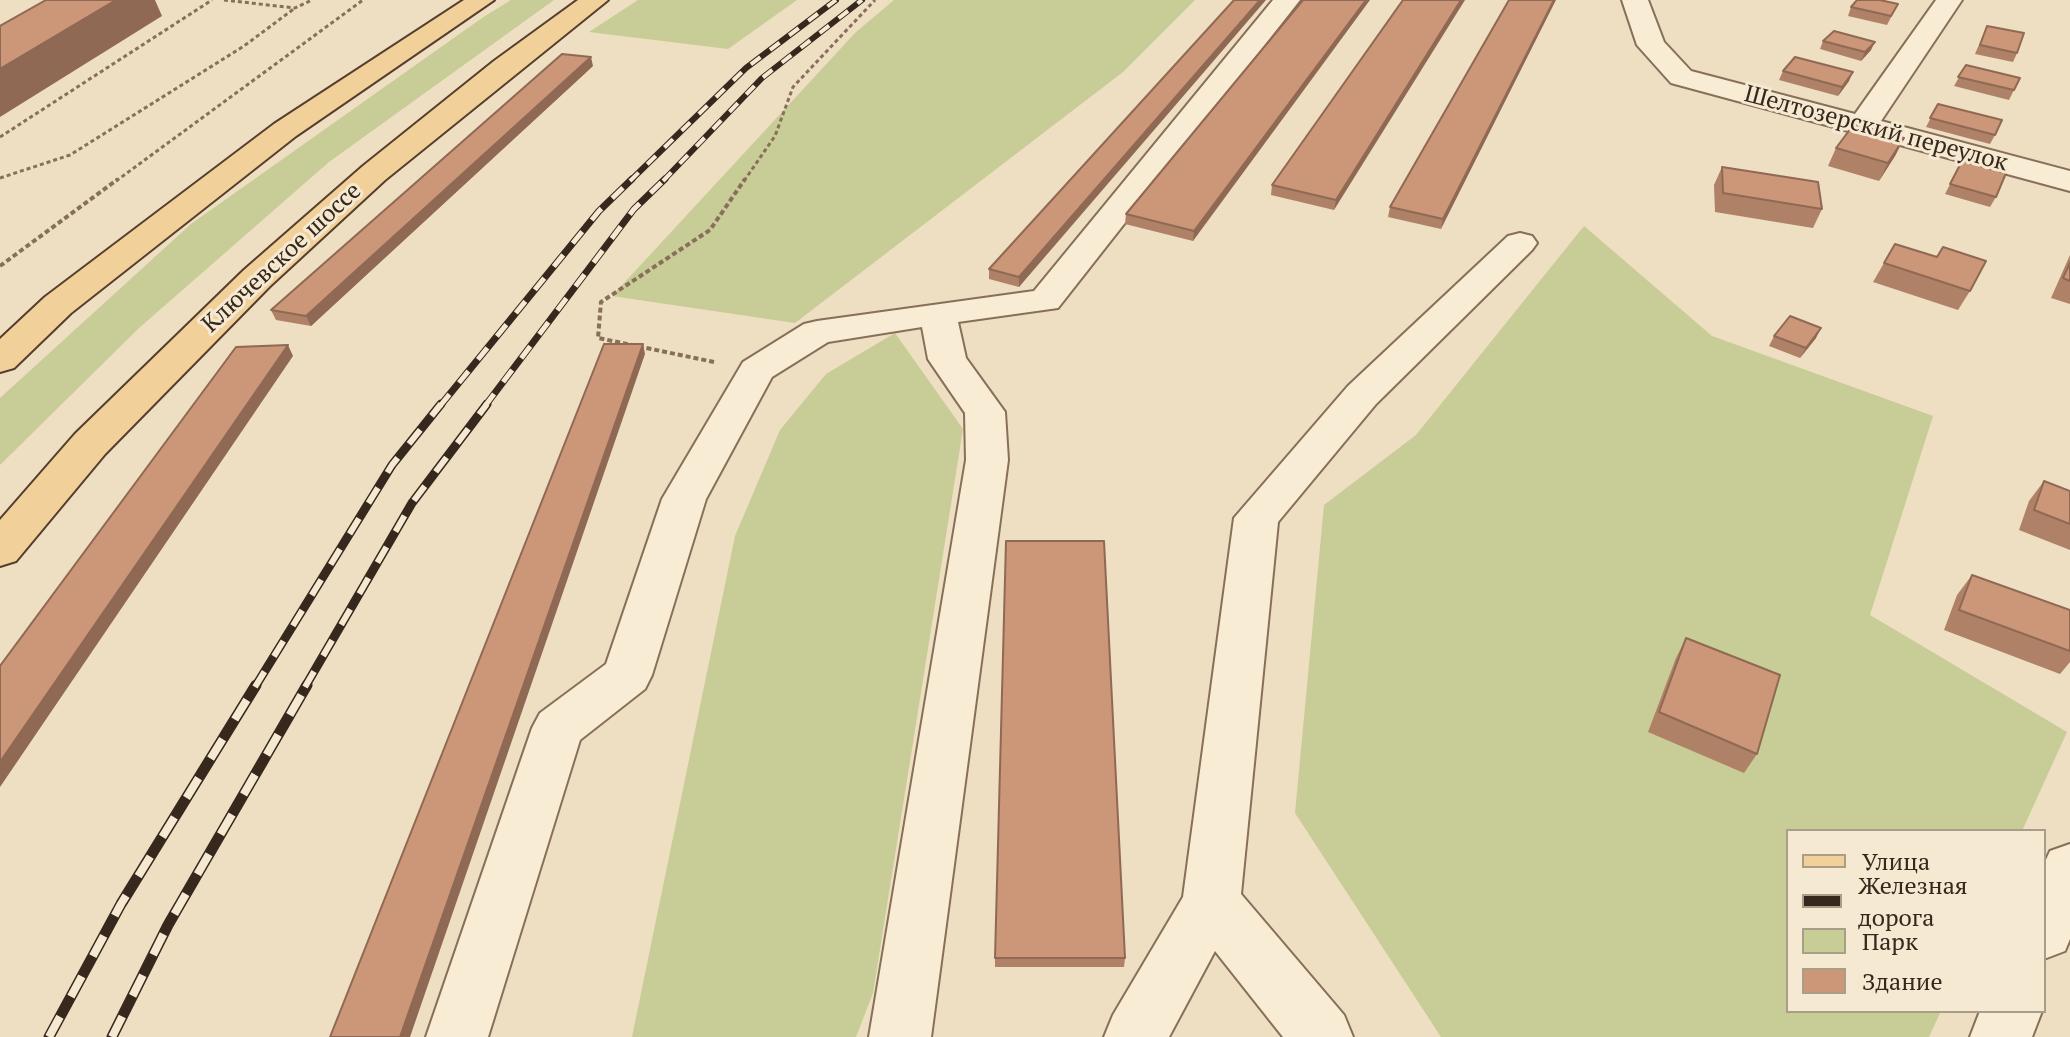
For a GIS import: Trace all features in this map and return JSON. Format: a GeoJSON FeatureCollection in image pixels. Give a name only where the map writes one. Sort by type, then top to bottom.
{"type":"FeatureCollection","features":[{"type":"Feature","properties":{"kind":"main road"},"geometry":{"type":"LineString","coordinates":[[0,360],[58,305],[285,130],[481,0]]}},
{"type":"Feature","properties":{"kind":"main road","name":"Ключевское шоссе"},"geometry":{"type":"LineString","coordinates":[[0,550],[90,444],[257,278],[374,173],[504,67],[595,0]]}},
{"type":"Feature","properties":{"kind":"street"},"geometry":{"type":"LineString","coordinates":[[457,1037],[558,728],[627,675],[684,499],[757,370],[817,332],[1045,300],[1287,0]]}},
{"type":"Feature","properties":{"kind":"street","name":"Шелтозерский переулок"},"geometry":{"type":"LineString","coordinates":[[1635,0],[1651,45],[1681,77],[2070,181]]}},
{"type":"Feature","properties":{"kind":"street"},"geometry":{"type":"LineString","coordinates":[[1863,125],[1949,0]]}},
{"type":"Feature","properties":{"kind":"street"},"geometry":{"type":"LineString","coordinates":[[1135,1037],[1211,902],[1256,518],[1362,395],[1520,243]]}},
{"type":"Feature","properties":{"kind":"street"},"geometry":{"type":"LineString","coordinates":[[900,1037],[987,460],[985,412],[947,359],[938,314]]}},
{"type":"Feature","properties":{"kind":"street"},"geometry":{"type":"LineString","coordinates":[[2046,927],[2070,869]]}},
{"type":"Feature","properties":{"kind":"street"},"geometry":{"type":"LineString","coordinates":[[1211,902],[1322,1037]]}},
{"type":"Feature","properties":{"kind":"street"},"geometry":{"type":"LineString","coordinates":[[2001,1037],[2010,1013]]}},
{"type":"Feature","properties":{"kind":"path"},"geometry":{"type":"LineString","coordinates":[[0,137],[212,0]]}},
{"type":"Feature","properties":{"kind":"path"},"geometry":{"type":"LineString","coordinates":[[224,0],[295,8]]}},
{"type":"Feature","properties":{"kind":"path"},"geometry":{"type":"LineString","coordinates":[[0,178],[70,155],[244,46],[295,8],[312,0]]}},
{"type":"Feature","properties":{"kind":"path"},"geometry":{"type":"LineString","coordinates":[[0,266],[363,0]]}},
{"type":"Feature","properties":{"kind":"path"},"geometry":{"type":"LineString","coordinates":[[757,370],[598,338],[601,302],[710,230],[775,136],[793,87],[875,0]]}},
{"type":"Feature","properties":{"kind":"green space"},"geometry":{"type":"Polygon","coordinates":[[[511,0],[554,0],[329,162],[139,328],[0,465],[0,398],[191,224],[511,0]]]}},
{"type":"Feature","properties":{"kind":"green space"},"geometry":{"type":"Polygon","coordinates":[[[638,0],[797,0],[728,49],[589,32],[638,0]]]}},
{"type":"Feature","properties":{"kind":"green space"},"geometry":{"type":"Polygon","coordinates":[[[894,0],[1195,0],[1123,72],[795,323],[612,296],[856,32],[894,0]]]}},
{"type":"Feature","properties":{"kind":"green space"},"geometry":{"type":"Polygon","coordinates":[[[1584,226],[1712,336],[1933,416],[1870,615],[2067,732],[2023,829],[1786,829],[1786,1013],[1940,1013],[1929,1037],[1441,1037],[1295,813],[1324,505],[1416,435],[1584,226]]]}},
{"type":"Feature","properties":{"kind":"green space"},"geometry":{"type":"Polygon","coordinates":[[[895,333],[963,429],[873,993],[856,1037],[632,1037],[735,536],[780,430],[826,374],[895,333]]]}},
{"type":"Feature","properties":{"kind":"building"},"geometry":{"type":"Polygon","coordinates":[[[46,0],[116,0],[0,69],[0,26],[46,0]]]}},
{"type":"Feature","properties":{"kind":"building"},"geometry":{"type":"Polygon","coordinates":[[[1234,0],[1260,0],[1019,277],[989,269],[1234,0]]]}},
{"type":"Feature","properties":{"kind":"building"},"geometry":{"type":"Polygon","coordinates":[[[1303,0],[1366,0],[1194,231],[1126,214],[1303,0]]]}},
{"type":"Feature","properties":{"kind":"building"},"geometry":{"type":"Polygon","coordinates":[[[1403,0],[1461,0],[1336,200],[1272,185],[1403,0]]]}},
{"type":"Feature","properties":{"kind":"building"},"geometry":{"type":"Polygon","coordinates":[[[1509,0],[1554,0],[1443,219],[1390,207],[1509,0]]]}},
{"type":"Feature","properties":{"kind":"building"},"geometry":{"type":"Polygon","coordinates":[[[1857,0],[1898,4],[1891,16],[1851,7],[1857,0]]]}},
{"type":"Feature","properties":{"kind":"building"},"geometry":{"type":"Polygon","coordinates":[[[1987,26],[2024,33],[2017,53],[1980,45],[1987,26]]]}},
{"type":"Feature","properties":{"kind":"building"},"geometry":{"type":"Polygon","coordinates":[[[1834,31],[1875,42],[1865,52],[1823,41],[1834,31]]]}},
{"type":"Feature","properties":{"kind":"building"},"geometry":{"type":"Polygon","coordinates":[[[562,54],[591,57],[306,316],[271,310],[562,54]]]}},
{"type":"Feature","properties":{"kind":"building"},"geometry":{"type":"Polygon","coordinates":[[[1795,57],[1853,72],[1842,87],[1783,71],[1795,57]]]}},
{"type":"Feature","properties":{"kind":"building"},"geometry":{"type":"Polygon","coordinates":[[[1966,65],[2020,78],[2014,90],[1958,77],[1966,65]]]}},
{"type":"Feature","properties":{"kind":"building"},"geometry":{"type":"Polygon","coordinates":[[[1938,104],[2002,120],[1995,135],[1930,118],[1938,104]]]}},
{"type":"Feature","properties":{"kind":"building"},"geometry":{"type":"Polygon","coordinates":[[[1854,124],[1904,138],[1888,163],[1836,148],[1854,124]]]}},
{"type":"Feature","properties":{"kind":"building"},"geometry":{"type":"Polygon","coordinates":[[[1962,161],[2006,173],[1996,197],[1950,184],[1962,161]]]}},
{"type":"Feature","properties":{"kind":"building"},"geometry":{"type":"Polygon","coordinates":[[[1722,167],[1818,182],[1822,209],[1723,193],[1722,167]]]}},
{"type":"Feature","properties":{"kind":"building"},"geometry":{"type":"Polygon","coordinates":[[[1895,244],[1937,257],[1943,247],[1986,261],[1970,291],[1884,263],[1895,244]]]}},
{"type":"Feature","properties":{"kind":"building"},"geometry":{"type":"Polygon","coordinates":[[[2070,263],[2070,281],[2063,278],[2070,263]]]}},
{"type":"Feature","properties":{"kind":"building"},"geometry":{"type":"Polygon","coordinates":[[[1790,316],[1821,328],[1806,348],[1774,336],[1790,316]]]}},
{"type":"Feature","properties":{"kind":"building"},"geometry":{"type":"Polygon","coordinates":[[[604,344],[643,344],[400,1037],[330,1037],[604,344]]]}},
{"type":"Feature","properties":{"kind":"building"},"geometry":{"type":"Polygon","coordinates":[[[288,345],[0,762],[0,666],[236,347],[288,345]]]}},
{"type":"Feature","properties":{"kind":"building"},"geometry":{"type":"Polygon","coordinates":[[[2044,481],[2070,491],[2070,524],[2034,510],[2044,481]]]}},
{"type":"Feature","properties":{"kind":"building"},"geometry":{"type":"Polygon","coordinates":[[[1006,541],[1104,541],[1125,958],[995,958],[1006,541]]]}},
{"type":"Feature","properties":{"kind":"building"},"geometry":{"type":"Polygon","coordinates":[[[1972,575],[2070,610],[2070,651],[1959,610],[1972,575]]]}},
{"type":"Feature","properties":{"kind":"building"},"geometry":{"type":"Polygon","coordinates":[[[1686,638],[1780,675],[1757,754],[1659,712],[1686,638]]]}},
{"type":"Feature","properties":{"kind":"railway"},"geometry":{"type":"LineString","coordinates":[[630,181],[746,68],[836,0]]}},
{"type":"Feature","properties":{"kind":"railway"},"geometry":{"type":"LineString","coordinates":[[664,180],[762,78],[862,0]]}},
{"type":"Feature","properties":{"kind":"railway"},"geometry":{"type":"LineString","coordinates":[[440,406],[599,211],[632,179]]}},
{"type":"Feature","properties":{"kind":"railway"},"geometry":{"type":"LineString","coordinates":[[485,406],[634,209],[664,180]]}},
{"type":"Feature","properties":{"kind":"railway"},"geometry":{"type":"LineString","coordinates":[[255,687],[392,465],[441,404]]}},
{"type":"Feature","properties":{"kind":"railway"},"geometry":{"type":"LineString","coordinates":[[305,687],[412,503],[487,404]]}},
{"type":"Feature","properties":{"kind":"railway"},"geometry":{"type":"LineString","coordinates":[[49,1037],[121,904],[256,685]]}},
{"type":"Feature","properties":{"kind":"railway"},"geometry":{"type":"LineString","coordinates":[[112,1037],[168,925],[307,685]]}}]}
